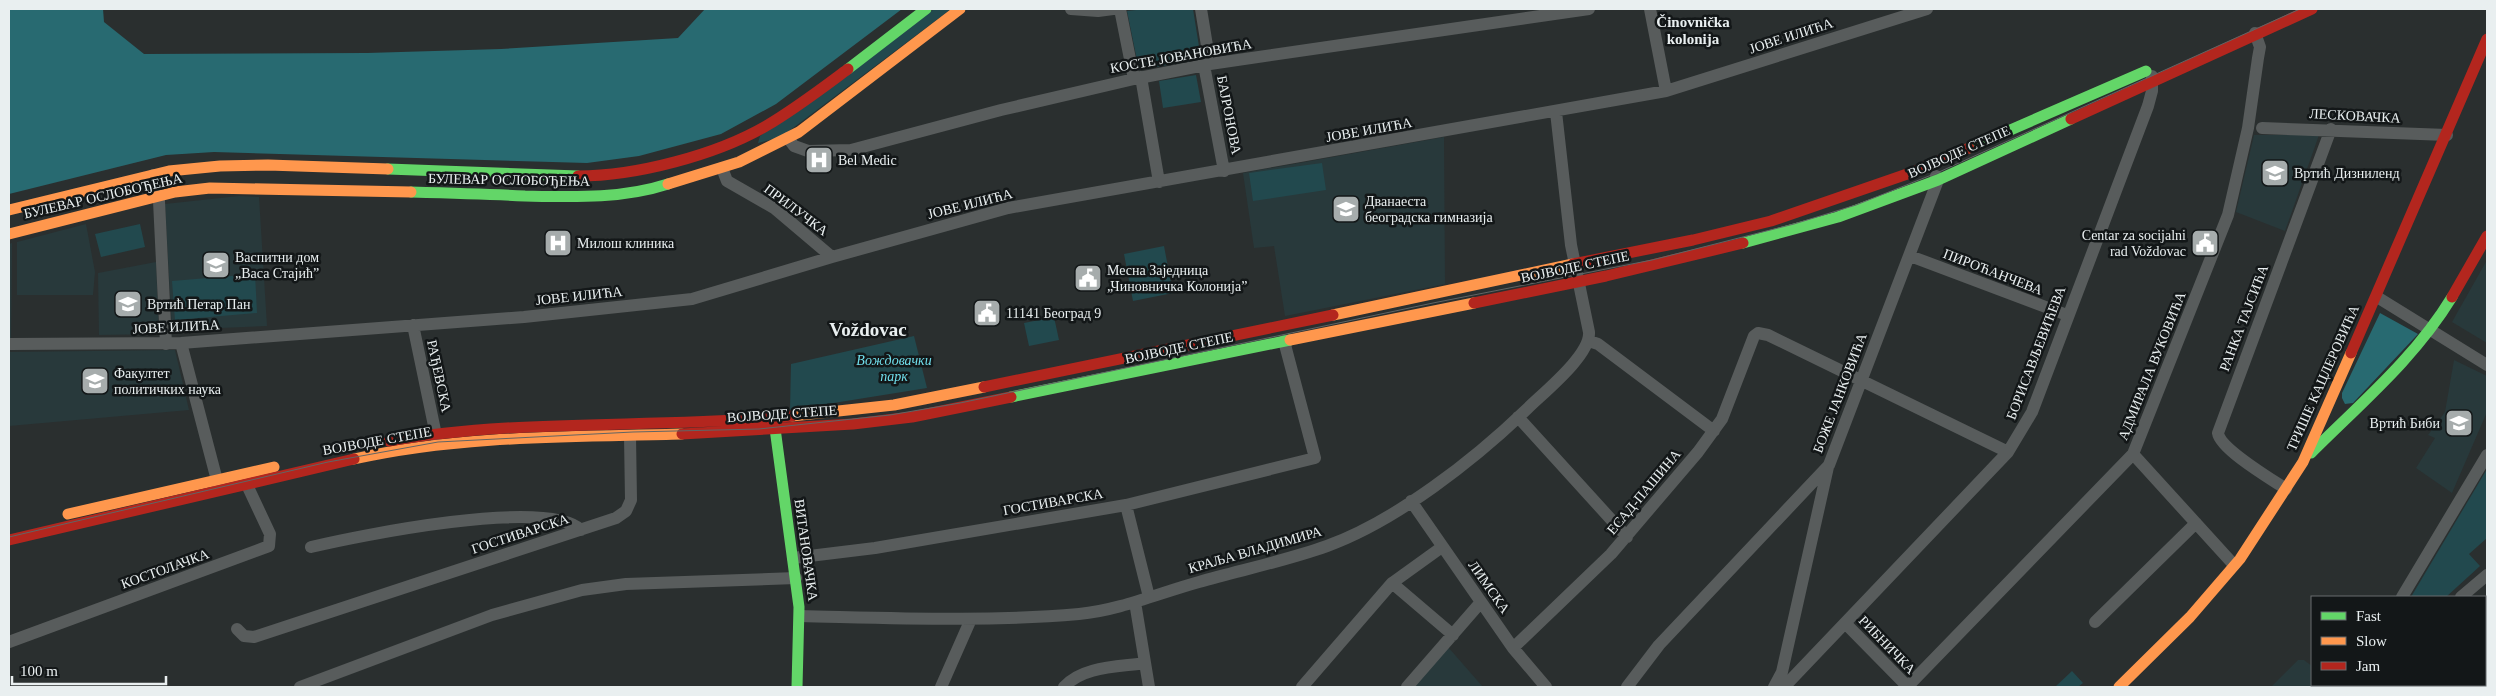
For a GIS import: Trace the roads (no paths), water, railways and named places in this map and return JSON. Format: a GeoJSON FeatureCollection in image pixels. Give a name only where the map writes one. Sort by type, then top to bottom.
{"type":"FeatureCollection","features":[{"type":"Feature","properties":{"kind":"main road","name":"БУЛЕВАР ОСЛОБОЂЕЊА"},"geometry":{"type":"LineString","coordinates":[[9,210],[153,175],[185,169],[235,165],[567,176],[624,173],[660,166],[708,151],[778,120],[926,9]]}},
{"type":"Feature","properties":{"kind":"main road","name":"БУЛЕВАР ОСЛОБОЂЕЊА"},"geometry":{"type":"LineString","coordinates":[[9,234],[158,196],[190,190],[235,187],[496,196],[598,197],[651,190],[722,168],[788,138],[822,116],[960,9]]}},
{"type":"Feature","properties":{"kind":"main road","name":"ВОЈВОДЕ СТЕПЕ"},"geometry":{"type":"LineString","coordinates":[[9,540],[368,444],[437,439],[569,424],[774,418],[894,405],[1201,344],[1452,289],[1693,240],[1771,221],[1842,198],[1932,164],[2154,71],[2253,26],[2312,9]]}},
{"type":"Feature","properties":{"kind":"main road","name":"ТРИШЕ КАЦЛЕРОВИЋА"},"geometry":{"type":"LineString","coordinates":[[2119,687],[2184,624],[2234,566],[2252,542],[2303,462],[2447,135],[2487,39]]}},
{"type":"Feature","properties":{"kind":"main road","name":"ВОЈВОДЕ СТЕПЕ"},"geometry":{"type":"LineString","coordinates":[[54,517],[219,485],[247,486],[437,439],[522,440],[775,430],[865,424],[912,417],[1578,282],[1717,251],[1784,233],[1938,180],[2154,71]]}},
{"type":"Feature","properties":{"kind":"main road"},"geometry":{"type":"LineString","coordinates":[[745,136],[754,155]]}},
{"type":"Feature","properties":{"kind":"main road"},"geometry":{"type":"LineString","coordinates":[[496,174],[496,196]]}},
{"type":"Feature","properties":{"kind":"main road"},"geometry":{"type":"LineString","coordinates":[[2303,462],[2415,350],[2430,330],[2487,236]]}},
{"type":"Feature","properties":{"kind":"main road"},"geometry":{"type":"LineString","coordinates":[[2325,410],[2330,419],[2342,421]]}},
{"type":"Feature","properties":{"kind":"main road","name":"ВИТАНОВАЧКА"},"geometry":{"type":"LineString","coordinates":[[774,418],[800,616],[797,687]]}},
{"type":"Feature","properties":{"kind":"street"},"geometry":{"type":"LineString","coordinates":[[1071,9],[1093,11],[1113,9]]}},
{"type":"Feature","properties":{"kind":"street"},"geometry":{"type":"LineString","coordinates":[[1120,9],[1138,78],[1159,182]]}},
{"type":"Feature","properties":{"kind":"street","name":"БАЈРОНОВА"},"geometry":{"type":"LineString","coordinates":[[1201,9],[1207,64],[1224,171]]}},
{"type":"Feature","properties":{"kind":"street","name":"КОСТЕ ЈОВАНОВИЋА"},"geometry":{"type":"LineString","coordinates":[[788,138],[794,146],[808,151],[851,150],[1001,110],[1207,64],[1589,9]]}},
{"type":"Feature","properties":{"kind":"street"},"geometry":{"type":"LineString","coordinates":[[1650,9],[1666,91]]}},
{"type":"Feature","properties":{"kind":"street","name":"ЈОВЕ ИЛИЋА"},"geometry":{"type":"LineString","coordinates":[[9,344],[166,344],[524,316],[692,299],[978,215],[1666,91],[1927,9]]}},
{"type":"Feature","properties":{"kind":"street","name":"АДМИРАЛА ВУКОВИЋА"},"geometry":{"type":"LineString","coordinates":[[1907,687],[2133,454],[2231,206],[2248,128],[2258,58],[2259,40],[2253,26]]}},
{"type":"Feature","properties":{"kind":"street","name":"БОРИСАВЉЕВИЋЕВА"},"geometry":{"type":"LineString","coordinates":[[1784,687],[2008,452],[2032,412],[2148,106],[2154,71]]}},
{"type":"Feature","properties":{"kind":"street"},"geometry":{"type":"LineString","coordinates":[[1556,112],[1574,265],[1589,336],[1714,431]]}},
{"type":"Feature","properties":{"kind":"street","name":"ЛЕСКОВАЧКА"},"geometry":{"type":"LineString","coordinates":[[2262,128],[2331,129],[2447,135]]}},
{"type":"Feature","properties":{"kind":"street","name":"РАНКА ТАЈСИЋА"},"geometry":{"type":"LineString","coordinates":[[2286,490],[2228,448],[2219,437],[2218,432],[2331,129]]}},
{"type":"Feature","properties":{"kind":"street"},"geometry":{"type":"LineString","coordinates":[[1932,164],[1938,180]]}},
{"type":"Feature","properties":{"kind":"street","name":"ПРИЛУЧКА"},"geometry":{"type":"LineString","coordinates":[[722,168],[728,181],[774,208],[832,257]]}},
{"type":"Feature","properties":{"kind":"street"},"geometry":{"type":"LineString","coordinates":[[153,175],[158,196],[166,344]]}},
{"type":"Feature","properties":{"kind":"street","name":"БОЖЕ ЈАНКОВИЋА"},"geometry":{"type":"LineString","coordinates":[[1627,687],[1659,645],[1829,465],[1938,180]]}},
{"type":"Feature","properties":{"kind":"street","name":"ПИРОЋАНЧЕВА"},"geometry":{"type":"LineString","coordinates":[[1910,256],[2067,316]]}},
{"type":"Feature","properties":{"kind":"street"},"geometry":{"type":"LineString","coordinates":[[2376,296],[2487,365]]}},
{"type":"Feature","properties":{"kind":"street","name":"РАЂЕВСКА"},"geometry":{"type":"LineString","coordinates":[[413,325],[437,439]]}},
{"type":"Feature","properties":{"kind":"street","name":"ЕСАД-ПАШИНА"},"geometry":{"type":"LineString","coordinates":[[1513,648],[1627,537],[1714,431],[1727,406],[1754,336],[1763,333],[1862,379]]}},
{"type":"Feature","properties":{"kind":"street","name":"КРАЉА ВЛАДИМИРА"},"geometry":{"type":"LineString","coordinates":[[800,616],[971,620],[1079,614],[1135,602],[1327,546],[1355,534],[1411,500],[1467,460],[1518,417],[1569,367],[1589,336]]}},
{"type":"Feature","properties":{"kind":"street","name":"ГОСТИВАРСКА"},"geometry":{"type":"LineString","coordinates":[[793,558],[875,548],[1126,505],[1315,458],[1284,341]]}},
{"type":"Feature","properties":{"kind":"street"},"geometry":{"type":"LineString","coordinates":[[181,343],[219,485]]}},
{"type":"Feature","properties":{"kind":"street"},"geometry":{"type":"LineString","coordinates":[[1862,379],[2008,452]]}},
{"type":"Feature","properties":{"kind":"street"},"geometry":{"type":"LineString","coordinates":[[1518,417],[1627,537]]}},
{"type":"Feature","properties":{"kind":"street"},"geometry":{"type":"LineString","coordinates":[[581,530],[616,518],[628,508],[631,500],[630,436]]}},
{"type":"Feature","properties":{"kind":"street"},"geometry":{"type":"LineString","coordinates":[[2133,454],[2234,566]]}},
{"type":"Feature","properties":{"kind":"street"},"geometry":{"type":"LineString","coordinates":[[2403,596],[2487,455]]}},
{"type":"Feature","properties":{"kind":"street"},"geometry":{"type":"LineString","coordinates":[[1774,687],[1784,666],[1829,465]]}},
{"type":"Feature","properties":{"kind":"street","name":"КОСТОЛАЧКА"},"geometry":{"type":"LineString","coordinates":[[9,642],[269,546],[270,534],[247,486]]}},
{"type":"Feature","properties":{"kind":"street","name":"ЛИМСКА"},"geometry":{"type":"LineString","coordinates":[[1411,500],[1513,648],[1546,687]]}},
{"type":"Feature","properties":{"kind":"street"},"geometry":{"type":"LineString","coordinates":[[1126,505],[1149,597]]}},
{"type":"Feature","properties":{"kind":"street","name":"ГОСТИВАРСКА"},"geometry":{"type":"LineString","coordinates":[[311,547],[404,529],[485,518],[547,519],[568,522],[581,530]]}},
{"type":"Feature","properties":{"kind":"street"},"geometry":{"type":"LineString","coordinates":[[2095,622],[2196,523]]}},
{"type":"Feature","properties":{"kind":"street","name":"ГОСТИВАРСКА"},"geometry":{"type":"LineString","coordinates":[[237,629],[244,636],[254,637],[581,530]]}},
{"type":"Feature","properties":{"kind":"street"},"geometry":{"type":"LineString","coordinates":[[1302,687],[1392,583],[1442,547]]}},
{"type":"Feature","properties":{"kind":"street"},"geometry":{"type":"LineString","coordinates":[[2462,596],[2487,574]]}},
{"type":"Feature","properties":{"kind":"street"},"geometry":{"type":"LineString","coordinates":[[300,687],[492,615],[582,590],[626,584],[796,578]]}},
{"type":"Feature","properties":{"kind":"street"},"geometry":{"type":"LineString","coordinates":[[1392,583],[1452,635]]}},
{"type":"Feature","properties":{"kind":"street"},"geometry":{"type":"LineString","coordinates":[[1135,602],[1149,687]]}},
{"type":"Feature","properties":{"kind":"street"},"geometry":{"type":"LineString","coordinates":[[1407,687],[1482,602]]}},
{"type":"Feature","properties":{"kind":"street"},"geometry":{"type":"LineString","coordinates":[[941,687],[971,620]]}},
{"type":"Feature","properties":{"kind":"street","name":"РИБНИЧКА"},"geometry":{"type":"LineString","coordinates":[[1846,624],[1907,687]]}},
{"type":"Feature","properties":{"kind":"street"},"geometry":{"type":"LineString","coordinates":[[1064,687],[1075,677],[1088,672],[1145,663]]}},
{"type":"Feature","properties":{"kind":"street"},"geometry":{"type":"LineString","coordinates":[[1784,666],[1789,671],[1798,672]]}},
{"type":"Feature","properties":{"kind":"tram line"},"geometry":{"type":"LineString","coordinates":[[9,537],[328,462],[438,442],[633,432],[759,429],[890,415],[960,403],[1433,303],[1652,260],[1794,224],[1856,205],[1939,172],[2300,9]]}},
{"type":"Feature","properties":{"kind":"place","name":"Bel Medic"},"geometry":{"type":"Point","coordinates":[819,160]}},
{"type":"Feature","properties":{"kind":"place","name":"Вртић Дизниленд"},"geometry":{"type":"Point","coordinates":[2275,173]}},
{"type":"Feature","properties":{"kind":"place","name":"Дванаеста београдска гимназија"},"geometry":{"type":"Point","coordinates":[1346,209]}},
{"type":"Feature","properties":{"kind":"place","name":"Милош клиника"},"geometry":{"type":"Point","coordinates":[558,243]}},
{"type":"Feature","properties":{"kind":"place","name":"Centar za socijalni rad Voždovac"},"geometry":{"type":"Point","coordinates":[2205,243]}},
{"type":"Feature","properties":{"kind":"place","name":"Васпитни дом „Васа Стајић”"},"geometry":{"type":"Point","coordinates":[216,265]}},
{"type":"Feature","properties":{"kind":"place","name":"Месна Заједница „Чиновничка Колонија”"},"geometry":{"type":"Point","coordinates":[1088,278]}},
{"type":"Feature","properties":{"kind":"place","name":"Вртић Петар Пан"},"geometry":{"type":"Point","coordinates":[128,304]}},
{"type":"Feature","properties":{"kind":"place","name":"11141 Београд 9"},"geometry":{"type":"Point","coordinates":[987,313]}},
{"type":"Feature","properties":{"kind":"place","name":"Факултет политичких наука"},"geometry":{"type":"Point","coordinates":[95,381]}},
{"type":"Feature","properties":{"kind":"place","name":"Вртић Биби"},"geometry":{"type":"Point","coordinates":[2459,423]}},
{"type":"Feature","properties":{"kind":"district","name":"Činovnička kolonija"},"geometry":{"type":"Point","coordinates":[1693,30]}},
{"type":"Feature","properties":{"kind":"district","name":"Voždovac"},"geometry":{"type":"Point","coordinates":[868,329]}},
{"type":"Feature","properties":{"kind":"park label","name":"Вождовачки парк"},"geometry":{"type":"Point","coordinates":[894,368]}}]}
